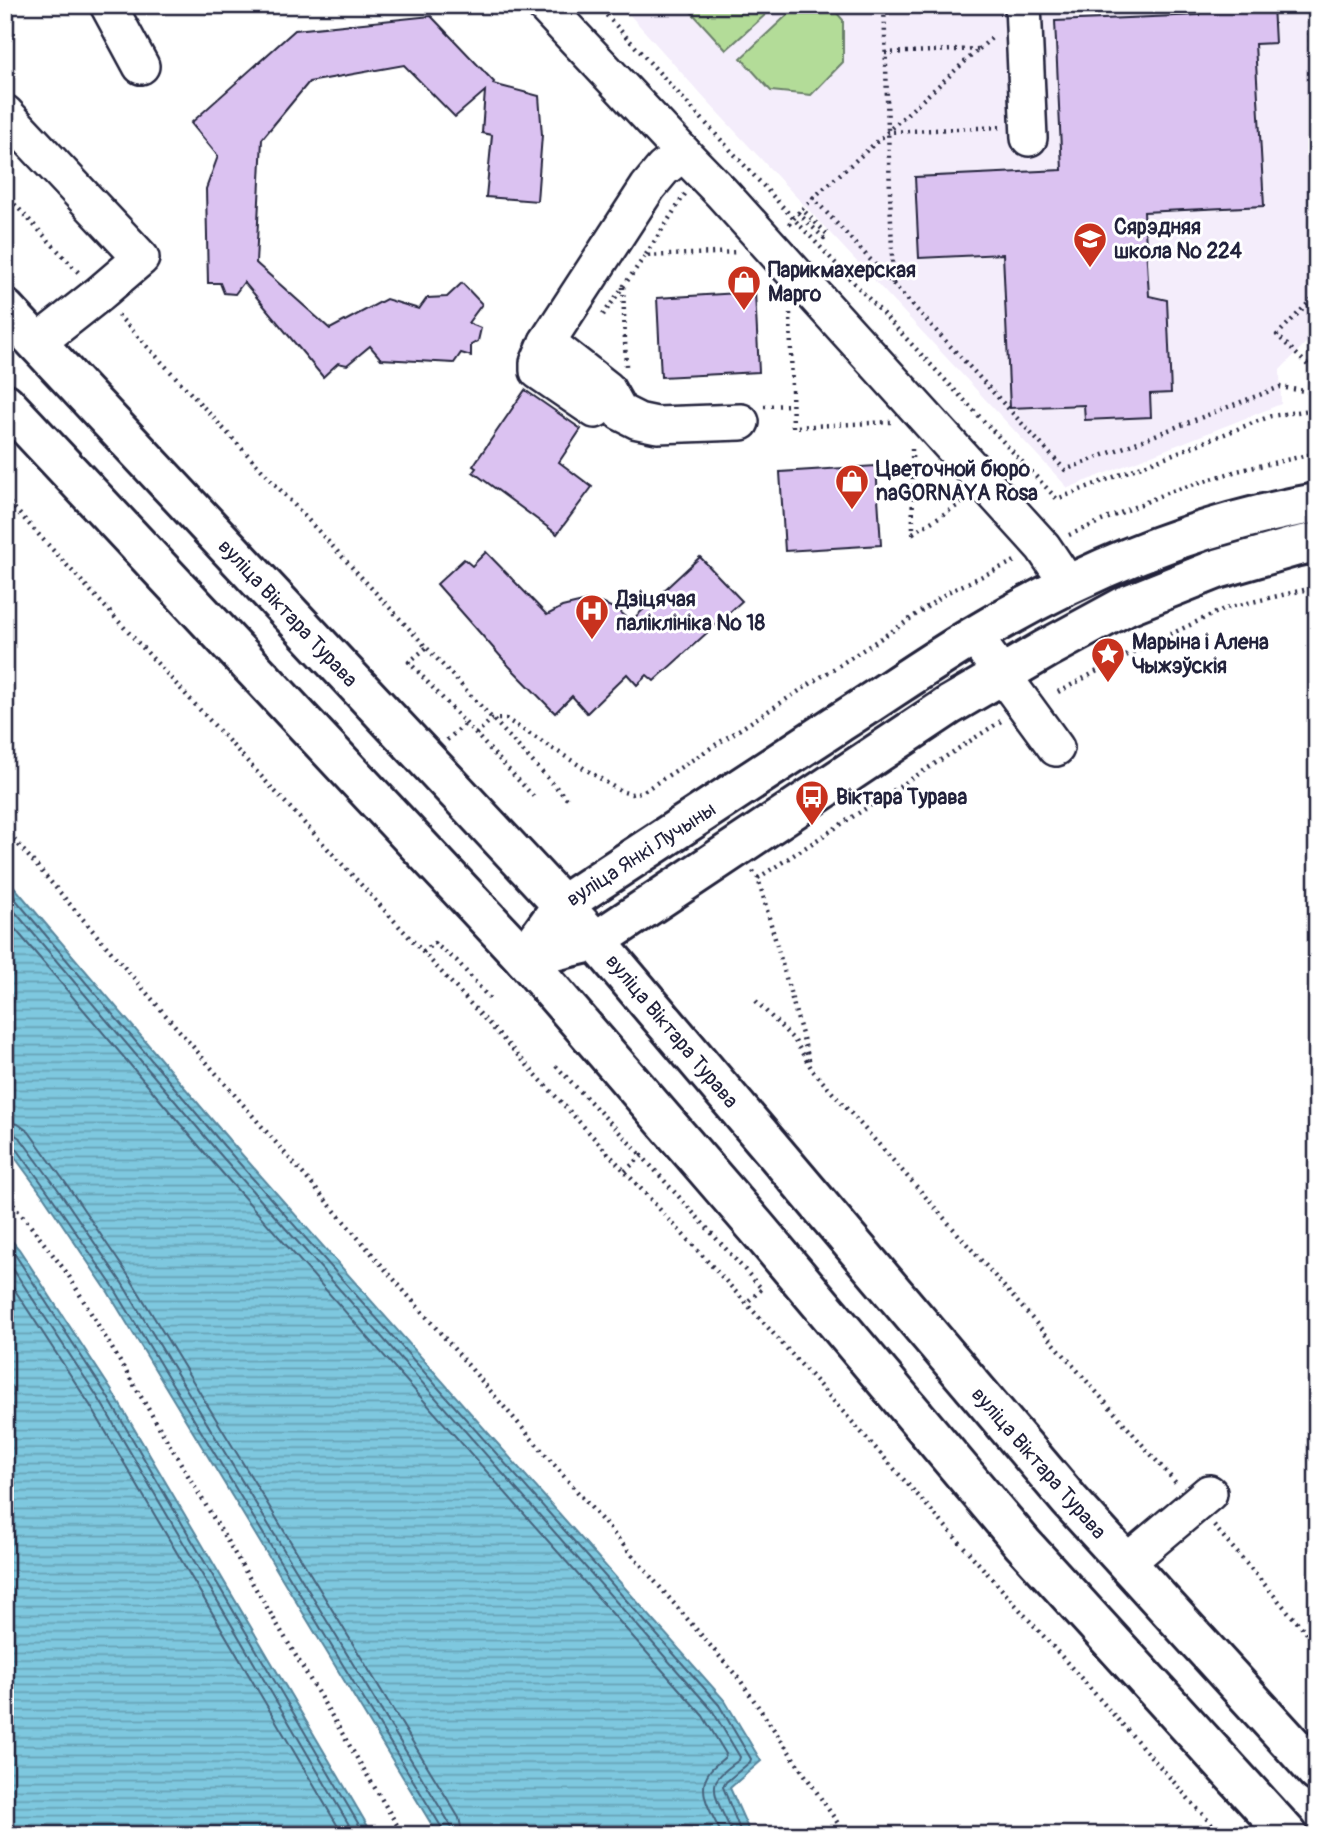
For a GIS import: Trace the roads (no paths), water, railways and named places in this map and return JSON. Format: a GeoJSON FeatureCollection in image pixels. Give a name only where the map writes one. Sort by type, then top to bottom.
{"type":"FeatureCollection","features":[{"type":"Feature","properties":{"kind":"main road","name":"вуліца Віктара Турава"},"geometry":{"type":"LineString","coordinates":[[5,309],[596,941],[1070,1501],[1317,1772]]}},
{"type":"Feature","properties":{"kind":"main road"},"geometry":{"type":"LineString","coordinates":[[5,403],[524,958],[757,1228],[1023,1544],[1288,1835]]}},
{"type":"Feature","properties":{"kind":"main road","name":"вуліца Янкі Лучыны"},"geometry":{"type":"LineString","coordinates":[[524,958],[562,905],[974,636],[1068,584],[1122,559],[1203,529],[1317,503]]}},
{"type":"Feature","properties":{"kind":"main road"},"geometry":{"type":"LineString","coordinates":[[524,958],[596,941],[950,705],[1127,605],[1217,569],[1317,542]]}},
{"type":"Feature","properties":{"kind":"street"},"geometry":{"type":"LineString","coordinates":[[108,5],[141,66]]}},
{"type":"Feature","properties":{"kind":"street"},"geometry":{"type":"LineString","coordinates":[[544,5],[687,169],[767,243],[1043,547],[1068,584]]}},
{"type":"Feature","properties":{"kind":"street"},"geometry":{"type":"LineString","coordinates":[[1023,5],[1028,132]]}},
{"type":"Feature","properties":{"kind":"street"},"geometry":{"type":"LineString","coordinates":[[5,113],[141,258],[37,343]]}},
{"type":"Feature","properties":{"kind":"street"},"geometry":{"type":"LineString","coordinates":[[595,410],[538,371],[538,363],[547,342],[648,187],[663,169],[687,169]]}},
{"type":"Feature","properties":{"kind":"street"},"geometry":{"type":"LineString","coordinates":[[547,342],[607,389],[620,412],[638,421],[657,425],[741,422]]}},
{"type":"Feature","properties":{"kind":"street"},"geometry":{"type":"LineString","coordinates":[[974,636],[1056,748]]}},
{"type":"Feature","properties":{"kind":"street"},"geometry":{"type":"LineString","coordinates":[[1126,1563],[1202,1499]]}},
{"type":"Feature","properties":{"kind":"water"},"geometry":{"type":"Polygon","coordinates":[[[5,876],[230,1141],[725,1701],[761,1761],[730,1788],[749,1835],[438,1835],[108,1292],[5,1144],[5,876]]]}},
{"type":"Feature","properties":{"kind":"water"},"geometry":{"type":"Polygon","coordinates":[[[5,1233],[19,1249],[112,1391],[373,1835],[21,1835],[5,1818],[5,1233]]]}},
{"type":"Feature","properties":{"kind":"place","name":"Сярэдняя школа № 224"},"geometry":{"type":"Point","coordinates":[1090,269]}},
{"type":"Feature","properties":{"kind":"place","name":"Парикмахерская Марго"},"geometry":{"type":"Point","coordinates":[744,312]}},
{"type":"Feature","properties":{"kind":"place","name":"Цветочной бюро naGORNAYA Rosa"},"geometry":{"type":"Point","coordinates":[852,511]}},
{"type":"Feature","properties":{"kind":"place","name":"Дзіцячая паліклініка № 18"},"geometry":{"type":"Point","coordinates":[592,641]}},
{"type":"Feature","properties":{"kind":"place","name":"Марына і Алена Чыжэўскія"},"geometry":{"type":"Point","coordinates":[1108,684]}},
{"type":"Feature","properties":{"kind":"place","name":"Віктара Турава"},"geometry":{"type":"Point","coordinates":[812,827]}}]}
